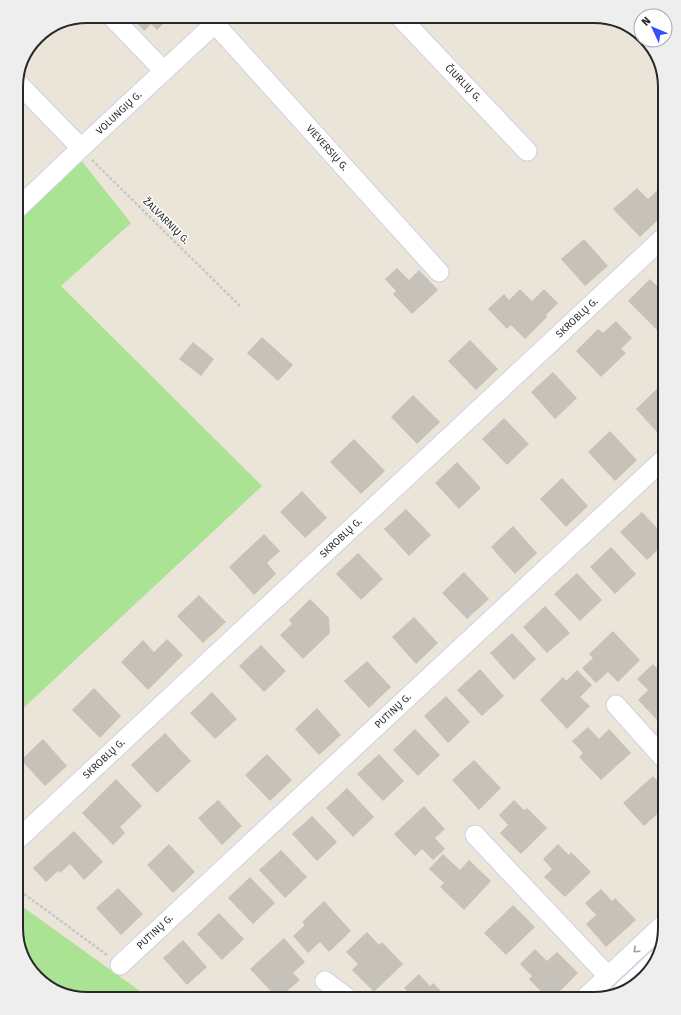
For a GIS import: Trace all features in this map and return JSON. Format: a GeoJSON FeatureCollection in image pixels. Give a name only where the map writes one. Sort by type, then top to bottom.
{"type":"FeatureCollection","features":[{"type":"Feature","properties":{"kind":"street"},"geometry":{"type":"LineString","coordinates":[[118,23],[164,71]]}},
{"type":"Feature","properties":{"kind":"street","name":"VOLUNGIŲ G."},"geometry":{"type":"LineString","coordinates":[[23,203],[216,23]]}},
{"type":"Feature","properties":{"kind":"street","name":"VIEVERSIŲ G."},"geometry":{"type":"LineString","coordinates":[[222,23],[439,272]]}},
{"type":"Feature","properties":{"kind":"street","name":"ČIURLIŲ G."},"geometry":{"type":"LineString","coordinates":[[406,23],[527,151]]}},
{"type":"Feature","properties":{"kind":"street"},"geometry":{"type":"LineString","coordinates":[[23,88],[81,148]]}},
{"type":"Feature","properties":{"kind":"street","name":"SKROBLŲ G."},"geometry":{"type":"LineString","coordinates":[[23,834],[658,243]]}},
{"type":"Feature","properties":{"kind":"street","name":"PUTINŲ G."},"geometry":{"type":"LineString","coordinates":[[120,965],[658,465]]}},
{"type":"Feature","properties":{"kind":"street"},"geometry":{"type":"LineString","coordinates":[[616,705],[658,752]]}},
{"type":"Feature","properties":{"kind":"street"},"geometry":{"type":"LineString","coordinates":[[475,835],[608,976]]}},
{"type":"Feature","properties":{"kind":"street"},"geometry":{"type":"LineString","coordinates":[[591,992],[658,931]]}},
{"type":"Feature","properties":{"kind":"street"},"geometry":{"type":"LineString","coordinates":[[325,981],[340,992]]}},
{"type":"Feature","properties":{"kind":"path","name":"ŽALVARNIŲ G."},"geometry":{"type":"LineString","coordinates":[[81,148],[240,306]]}},
{"type":"Feature","properties":{"kind":"path"},"geometry":{"type":"LineString","coordinates":[[23,893],[120,965]]}},
{"type":"Feature","properties":{"kind":"green space"},"geometry":{"type":"Polygon","coordinates":[[[80,159],[131,223],[61,286],[262,486],[23,708],[23,212],[80,159]]]}},
{"type":"Feature","properties":{"kind":"green space"},"geometry":{"type":"Polygon","coordinates":[[[23,907],[141,992],[82,992],[66,989],[51,981],[39,970],[28,953],[25,945],[23,928],[23,907]]]}},
{"type":"Feature","properties":{"kind":"building"},"geometry":{"type":"Polygon","coordinates":[[[137,23],[164,23],[157,30],[151,24],[144,31],[137,23]]]}},
{"type":"Feature","properties":{"kind":"building"},"geometry":{"type":"Polygon","coordinates":[[[637,188],[648,199],[658,190],[658,220],[640,237],[613,209],[637,188]]]}},
{"type":"Feature","properties":{"kind":"building"},"geometry":{"type":"Polygon","coordinates":[[[584,239],[608,266],[585,286],[561,259],[584,239]]]}},
{"type":"Feature","properties":{"kind":"building"},"geometry":{"type":"Polygon","coordinates":[[[397,268],[409,280],[419,270],[438,290],[412,314],[393,294],[396,291],[385,279],[397,268]]]}},
{"type":"Feature","properties":{"kind":"building"},"geometry":{"type":"Polygon","coordinates":[[[650,279],[658,287],[658,331],[628,301],[650,279]]]}},
{"type":"Feature","properties":{"kind":"building"},"geometry":{"type":"Polygon","coordinates":[[[520,289],[532,301],[544,289],[558,303],[546,315],[547,317],[525,339],[511,325],[507,329],[488,309],[504,294],[509,300],[520,289]]]}},
{"type":"Feature","properties":{"kind":"building"},"geometry":{"type":"Polygon","coordinates":[[[616,321],[632,338],[621,349],[626,353],[601,377],[576,351],[598,329],[603,333],[616,321]]]}},
{"type":"Feature","properties":{"kind":"building"},"geometry":{"type":"Polygon","coordinates":[[[262,337],[293,365],[278,381],[247,353],[262,337]]]}},
{"type":"Feature","properties":{"kind":"building"},"geometry":{"type":"Polygon","coordinates":[[[470,340],[498,369],[476,390],[448,361],[470,340]]]}},
{"type":"Feature","properties":{"kind":"building"},"geometry":{"type":"Polygon","coordinates":[[[193,342],[214,359],[201,376],[179,359],[193,342]]]}},
{"type":"Feature","properties":{"kind":"building"},"geometry":{"type":"Polygon","coordinates":[[[553,372],[577,398],[555,419],[531,392],[553,372]]]}},
{"type":"Feature","properties":{"kind":"building"},"geometry":{"type":"Polygon","coordinates":[[[658,388],[658,433],[636,409],[658,388]]]}},
{"type":"Feature","properties":{"kind":"building"},"geometry":{"type":"Polygon","coordinates":[[[413,395],[440,422],[417,444],[391,417],[413,395]]]}},
{"type":"Feature","properties":{"kind":"building"},"geometry":{"type":"Polygon","coordinates":[[[504,418],[529,444],[507,465],[482,439],[504,418]]]}},
{"type":"Feature","properties":{"kind":"building"},"geometry":{"type":"Polygon","coordinates":[[[610,431],[637,460],[615,481],[588,452],[610,431]]]}},
{"type":"Feature","properties":{"kind":"building"},"geometry":{"type":"Polygon","coordinates":[[[354,439],[385,471],[361,494],[330,462],[354,439]]]}},
{"type":"Feature","properties":{"kind":"building"},"geometry":{"type":"Polygon","coordinates":[[[457,462],[481,488],[459,509],[435,483],[457,462]]]}},
{"type":"Feature","properties":{"kind":"building"},"geometry":{"type":"Polygon","coordinates":[[[562,478],[588,506],[566,527],[540,499],[562,478]]]}},
{"type":"Feature","properties":{"kind":"building"},"geometry":{"type":"Polygon","coordinates":[[[302,491],[327,518],[305,538],[280,512],[302,491]]]}},
{"type":"Feature","properties":{"kind":"building"},"geometry":{"type":"Polygon","coordinates":[[[406,509],[431,535],[409,556],[384,529],[406,509]]]}},
{"type":"Feature","properties":{"kind":"building"},"geometry":{"type":"Polygon","coordinates":[[[642,512],[658,529],[658,550],[647,560],[620,532],[642,512]]]}},
{"type":"Feature","properties":{"kind":"building"},"geometry":{"type":"Polygon","coordinates":[[[513,526],[537,553],[515,574],[491,547],[513,526]]]}},
{"type":"Feature","properties":{"kind":"building"},"geometry":{"type":"Polygon","coordinates":[[[264,534],[280,551],[267,563],[276,574],[254,595],[229,567],[264,534]]]}},
{"type":"Feature","properties":{"kind":"building"},"geometry":{"type":"Polygon","coordinates":[[[611,547],[636,574],[615,594],[590,567],[611,547]]]}},
{"type":"Feature","properties":{"kind":"building"},"geometry":{"type":"Polygon","coordinates":[[[358,553],[383,579],[361,600],[336,574],[358,553]]]}},
{"type":"Feature","properties":{"kind":"building"},"geometry":{"type":"Polygon","coordinates":[[[464,572],[489,599],[467,619],[442,593],[464,572]]]}},
{"type":"Feature","properties":{"kind":"building"},"geometry":{"type":"Polygon","coordinates":[[[577,573],[602,600],[580,621],[554,594],[577,573]]]}},
{"type":"Feature","properties":{"kind":"building"},"geometry":{"type":"Polygon","coordinates":[[[199,595],[226,622],[203,643],[177,616],[199,595]]]}},
{"type":"Feature","properties":{"kind":"building"},"geometry":{"type":"Polygon","coordinates":[[[310,599],[329,618],[330,633],[303,659],[280,635],[292,624],[289,620],[310,599]]]}},
{"type":"Feature","properties":{"kind":"building"},"geometry":{"type":"Polygon","coordinates":[[[545,606],[570,633],[547,653],[523,627],[545,606]]]}},
{"type":"Feature","properties":{"kind":"building"},"geometry":{"type":"Polygon","coordinates":[[[414,617],[438,643],[416,664],[392,637],[414,617]]]}},
{"type":"Feature","properties":{"kind":"building"},"geometry":{"type":"Polygon","coordinates":[[[613,631],[640,660],[618,682],[608,672],[596,683],[582,668],[593,658],[589,654],[613,631]]]}},
{"type":"Feature","properties":{"kind":"building"},"geometry":{"type":"Polygon","coordinates":[[[512,633],[536,659],[514,680],[490,653],[512,633]]]}},
{"type":"Feature","properties":{"kind":"building"},"geometry":{"type":"Polygon","coordinates":[[[167,639],[183,655],[148,690],[121,662],[143,640],[154,652],[167,639]]]}},
{"type":"Feature","properties":{"kind":"building"},"geometry":{"type":"Polygon","coordinates":[[[261,645],[286,671],[264,692],[239,666],[261,645]]]}},
{"type":"Feature","properties":{"kind":"building"},"geometry":{"type":"Polygon","coordinates":[[[367,661],[391,687],[369,708],[344,681],[367,661]]]}},
{"type":"Feature","properties":{"kind":"building"},"geometry":{"type":"Polygon","coordinates":[[[653,664],[658,669],[658,721],[638,700],[648,690],[637,679],[653,664]]]}},
{"type":"Feature","properties":{"kind":"building"},"geometry":{"type":"Polygon","coordinates":[[[480,669],[504,696],[482,716],[457,690],[480,669]]]}},
{"type":"Feature","properties":{"kind":"building"},"geometry":{"type":"Polygon","coordinates":[[[577,670],[592,685],[580,697],[590,706],[567,729],[540,700],[563,677],[566,681],[577,670]]]}},
{"type":"Feature","properties":{"kind":"building"},"geometry":{"type":"Polygon","coordinates":[[[94,688],[121,716],[100,738],[72,710],[94,688]]]}},
{"type":"Feature","properties":{"kind":"building"},"geometry":{"type":"Polygon","coordinates":[[[212,692],[237,719],[215,739],[190,713],[212,692]]]}},
{"type":"Feature","properties":{"kind":"building"},"geometry":{"type":"Polygon","coordinates":[[[446,696],[470,722],[448,743],[424,716],[446,696]]]}},
{"type":"Feature","properties":{"kind":"building"},"geometry":{"type":"Polygon","coordinates":[[[317,708],[341,735],[319,755],[295,729],[317,708]]]}},
{"type":"Feature","properties":{"kind":"building"},"geometry":{"type":"Polygon","coordinates":[[[588,727],[599,739],[609,729],[631,753],[601,780],[579,757],[583,753],[572,741],[588,727]]]}},
{"type":"Feature","properties":{"kind":"building"},"geometry":{"type":"Polygon","coordinates":[[[415,729],[440,755],[418,776],[393,750],[415,729]]]}},
{"type":"Feature","properties":{"kind":"building"},"geometry":{"type":"Polygon","coordinates":[[[165,733],[191,761],[157,793],[131,765],[165,733]]]}},
{"type":"Feature","properties":{"kind":"building"},"geometry":{"type":"Polygon","coordinates":[[[43,739],[67,766],[45,786],[23,762],[23,758],[43,739]]]}},
{"type":"Feature","properties":{"kind":"building"},"geometry":{"type":"Polygon","coordinates":[[[267,754],[292,780],[270,801],[245,775],[267,754]]]}},
{"type":"Feature","properties":{"kind":"building"},"geometry":{"type":"Polygon","coordinates":[[[379,754],[404,781],[383,801],[357,774],[379,754]]]}},
{"type":"Feature","properties":{"kind":"building"},"geometry":{"type":"Polygon","coordinates":[[[474,760],[501,788],[479,810],[452,780],[474,760]]]}},
{"type":"Feature","properties":{"kind":"building"},"geometry":{"type":"Polygon","coordinates":[[[653,776],[658,781],[658,813],[644,826],[623,803],[653,776]]]}},
{"type":"Feature","properties":{"kind":"building"},"geometry":{"type":"Polygon","coordinates":[[[116,779],[142,806],[120,827],[125,833],[113,845],[82,813],[116,779]]]}},
{"type":"Feature","properties":{"kind":"building"},"geometry":{"type":"Polygon","coordinates":[[[347,788],[374,817],[353,837],[326,808],[347,788]]]}},
{"type":"Feature","properties":{"kind":"building"},"geometry":{"type":"Polygon","coordinates":[[[218,800],[242,826],[222,845],[198,818],[218,800]]]}},
{"type":"Feature","properties":{"kind":"building"},"geometry":{"type":"Polygon","coordinates":[[[514,800],[524,810],[527,808],[547,828],[521,854],[500,833],[508,825],[499,815],[514,800]]]}},
{"type":"Feature","properties":{"kind":"building"},"geometry":{"type":"Polygon","coordinates":[[[424,806],[445,829],[435,838],[445,849],[433,860],[422,849],[415,856],[394,834],[424,806]]]}},
{"type":"Feature","properties":{"kind":"building"},"geometry":{"type":"Polygon","coordinates":[[[312,816],[337,842],[317,861],[292,834],[312,816]]]}},
{"type":"Feature","properties":{"kind":"building"},"geometry":{"type":"Polygon","coordinates":[[[74,831],[103,862],[84,880],[70,864],[60,873],[58,871],[46,882],[33,868],[74,831]]]}},
{"type":"Feature","properties":{"kind":"building"},"geometry":{"type":"Polygon","coordinates":[[[169,844],[195,872],[173,893],[147,865],[169,844]]]}},
{"type":"Feature","properties":{"kind":"building"},"geometry":{"type":"Polygon","coordinates":[[[558,844],[569,855],[571,852],[591,872],[565,897],[544,877],[552,869],[543,859],[558,844]]]}},
{"type":"Feature","properties":{"kind":"building"},"geometry":{"type":"Polygon","coordinates":[[[281,850],[307,877],[285,898],[259,870],[281,850]]]}},
{"type":"Feature","properties":{"kind":"building"},"geometry":{"type":"Polygon","coordinates":[[[443,854],[460,870],[469,860],[491,881],[464,910],[440,887],[444,883],[429,869],[443,854]]]}},
{"type":"Feature","properties":{"kind":"building"},"geometry":{"type":"Polygon","coordinates":[[[250,877],[275,903],[253,924],[228,898],[250,877]]]}},
{"type":"Feature","properties":{"kind":"building"},"geometry":{"type":"Polygon","coordinates":[[[118,888],[143,914],[121,935],[96,908],[118,888]]]}},
{"type":"Feature","properties":{"kind":"building"},"geometry":{"type":"Polygon","coordinates":[[[601,889],[612,901],[615,898],[636,920],[606,947],[586,924],[596,915],[585,903],[601,889]]]}},
{"type":"Feature","properties":{"kind":"building"},"geometry":{"type":"Polygon","coordinates":[[[324,901],[351,931],[329,952],[320,942],[308,953],[293,936],[305,925],[302,922],[324,901]]]}},
{"type":"Feature","properties":{"kind":"building"},"geometry":{"type":"Polygon","coordinates":[[[513,905],[535,927],[506,955],[484,933],[513,905]]]}},
{"type":"Feature","properties":{"kind":"building"},"geometry":{"type":"Polygon","coordinates":[[[219,913],[244,939],[222,960],[197,934],[219,913]]]}},
{"type":"Feature","properties":{"kind":"building"},"geometry":{"type":"Polygon","coordinates":[[[367,932],[379,945],[382,942],[403,964],[374,992],[352,970],[358,964],[346,952],[367,932]]]}},
{"type":"Feature","properties":{"kind":"building"},"geometry":{"type":"Polygon","coordinates":[[[284,938],[305,962],[293,973],[300,980],[286,992],[271,992],[250,969],[284,938]]]}},
{"type":"Feature","properties":{"kind":"building"},"geometry":{"type":"Polygon","coordinates":[[[183,940],[207,967],[187,985],[163,958],[183,940]]]}},
{"type":"Feature","properties":{"kind":"building"},"geometry":{"type":"Polygon","coordinates":[[[535,949],[547,961],[557,952],[578,973],[559,992],[541,992],[529,979],[532,976],[520,964],[535,949]]]}},
{"type":"Feature","properties":{"kind":"building"},"geometry":{"type":"Polygon","coordinates":[[[419,974],[430,986],[433,983],[442,992],[408,992],[404,988],[419,974]]]}}]}
